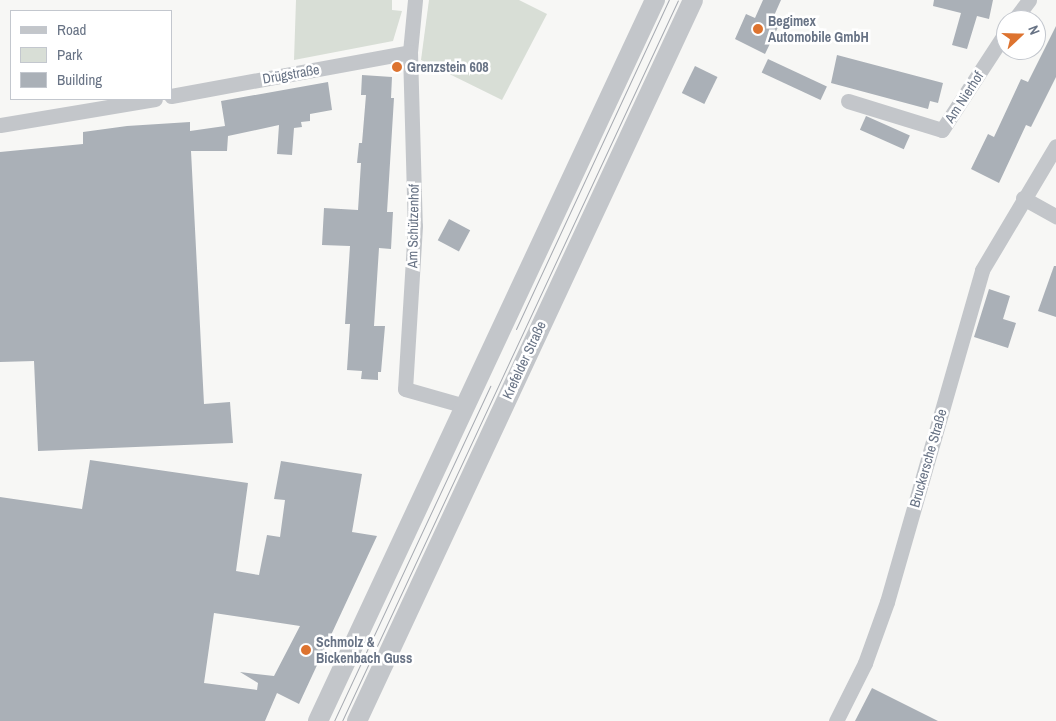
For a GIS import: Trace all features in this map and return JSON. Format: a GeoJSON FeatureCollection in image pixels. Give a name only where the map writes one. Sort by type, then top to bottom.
{"type":"FeatureCollection","features":[{"type":"Feature","properties":{"kind":"street","name":"Am Schützenhof"},"geometry":{"type":"LineString","coordinates":[[415,0],[410,52],[415,226],[405,389],[465,406]]}},
{"type":"Feature","properties":{"kind":"street"},"geometry":{"type":"LineString","coordinates":[[318,721],[655,0]]}},
{"type":"Feature","properties":{"kind":"street","name":"Krefelder Straße"},"geometry":{"type":"LineString","coordinates":[[357,721],[693,0]]}},
{"type":"Feature","properties":{"kind":"street","name":"Am Nierhof"},"geometry":{"type":"LineString","coordinates":[[848,101],[942,130],[996,47]]}},
{"type":"Feature","properties":{"kind":"street","name":"Drügstraße"},"geometry":{"type":"LineString","coordinates":[[172,96],[410,52]]}},
{"type":"Feature","properties":{"kind":"street"},"geometry":{"type":"LineString","coordinates":[[0,126],[149,100]]}},
{"type":"Feature","properties":{"kind":"street","name":"Bruckersche Straße"},"geometry":{"type":"LineString","coordinates":[[836,721],[865,662],[887,602],[982,270],[1023,198],[1056,146]]}},
{"type":"Feature","properties":{"kind":"street"},"geometry":{"type":"LineString","coordinates":[[1023,198],[1056,216]]}},
{"type":"Feature","properties":{"kind":"green space"},"geometry":{"type":"Polygon","coordinates":[[[296,0],[392,0],[392,10],[402,11],[393,41],[294,60],[296,0]]]}},
{"type":"Feature","properties":{"kind":"green space"},"geometry":{"type":"Polygon","coordinates":[[[429,0],[519,0],[547,14],[502,100],[421,60],[429,0]]]}},
{"type":"Feature","properties":{"kind":"building","name":"Begimex Automobile GmbH"},"geometry":{"type":"Polygon","coordinates":[[[763,0],[781,0],[773,18],[781,21],[765,54],[735,39],[746,14],[755,18],[763,0]]]}},
{"type":"Feature","properties":{"kind":"building"},"geometry":{"type":"Polygon","coordinates":[[[934,0],[993,0],[989,19],[977,16],[967,49],[952,45],[961,13],[933,6],[934,0]]]}},
{"type":"Feature","properties":{"kind":"building"},"geometry":{"type":"Polygon","coordinates":[[[1056,26],[1056,77],[1031,127],[1026,125],[999,183],[971,169],[988,134],[994,137],[1021,79],[1028,82],[1039,60],[1046,60],[1046,46],[1056,26]]]}},
{"type":"Feature","properties":{"kind":"building"},"geometry":{"type":"Polygon","coordinates":[[[837,55],[943,83],[938,103],[930,101],[928,109],[831,83],[837,55]]]}},
{"type":"Feature","properties":{"kind":"building"},"geometry":{"type":"Polygon","coordinates":[[[768,59],[827,86],[821,100],[762,73],[768,59]]]}},
{"type":"Feature","properties":{"kind":"building"},"geometry":{"type":"Polygon","coordinates":[[[695,66],[717,77],[704,104],[682,93],[695,66]]]}},
{"type":"Feature","properties":{"kind":"building"},"geometry":{"type":"Polygon","coordinates":[[[362,75],[392,77],[391,98],[394,98],[387,212],[393,212],[391,249],[379,248],[374,326],[385,326],[381,372],[378,372],[378,380],[361,379],[362,371],[347,370],[350,324],[345,324],[350,246],[322,245],[324,208],[358,210],[361,163],[357,163],[359,143],[362,143],[366,95],[361,95],[362,75]]]}},
{"type":"Feature","properties":{"kind":"building"},"geometry":{"type":"Polygon","coordinates":[[[328,82],[332,110],[310,114],[310,121],[301,122],[302,127],[294,128],[292,155],[277,154],[279,125],[228,136],[227,151],[191,151],[204,404],[230,402],[233,443],[38,451],[34,361],[0,362],[0,152],[83,144],[83,132],[127,126],[190,122],[190,131],[225,126],[221,101],[328,82]]]}},
{"type":"Feature","properties":{"kind":"building"},"geometry":{"type":"Polygon","coordinates":[[[866,116],[910,136],[904,149],[860,130],[866,116]]]}},
{"type":"Feature","properties":{"kind":"building"},"geometry":{"type":"Polygon","coordinates":[[[449,219],[470,230],[459,251],[438,240],[449,219]]]}},
{"type":"Feature","properties":{"kind":"building"},"geometry":{"type":"Polygon","coordinates":[[[1054,266],[1056,266],[1056,317],[1038,311],[1054,266]]]}},
{"type":"Feature","properties":{"kind":"building"},"geometry":{"type":"Polygon","coordinates":[[[989,289],[1010,296],[1003,319],[1016,323],[1008,348],[974,337],[989,289]]]}},
{"type":"Feature","properties":{"kind":"building"},"geometry":{"type":"Polygon","coordinates":[[[90,460],[248,483],[236,571],[259,575],[267,535],[280,537],[285,500],[274,499],[281,461],[362,474],[352,532],[377,536],[299,704],[277,693],[265,721],[0,721],[0,497],[82,509],[90,460]],[[214,613],[204,683],[257,690],[258,683],[240,672],[274,676],[300,626],[214,613]]]}},
{"type":"Feature","properties":{"kind":"building"},"geometry":{"type":"Polygon","coordinates":[[[872,688],[938,721],[855,721],[872,688]]]}},
{"type":"Feature","properties":{"kind":"tram line"},"geometry":{"type":"LineString","coordinates":[[516,329],[669,0]]}},
{"type":"Feature","properties":{"kind":"tram line"},"geometry":{"type":"LineString","coordinates":[[342,721],[678,0]]}},
{"type":"Feature","properties":{"kind":"tram line"},"geometry":{"type":"LineString","coordinates":[[334,721],[490,386]]}},
{"type":"Feature","properties":{"kind":"place","name":"Begimex Automobile GmbH"},"geometry":{"type":"Point","coordinates":[758,29]}},
{"type":"Feature","properties":{"kind":"place","name":"Grenzstein 608"},"geometry":{"type":"Point","coordinates":[397,67]}},
{"type":"Feature","properties":{"kind":"place","name":"Schmolz & Bickenbach Guss"},"geometry":{"type":"Point","coordinates":[306,650]}}]}
